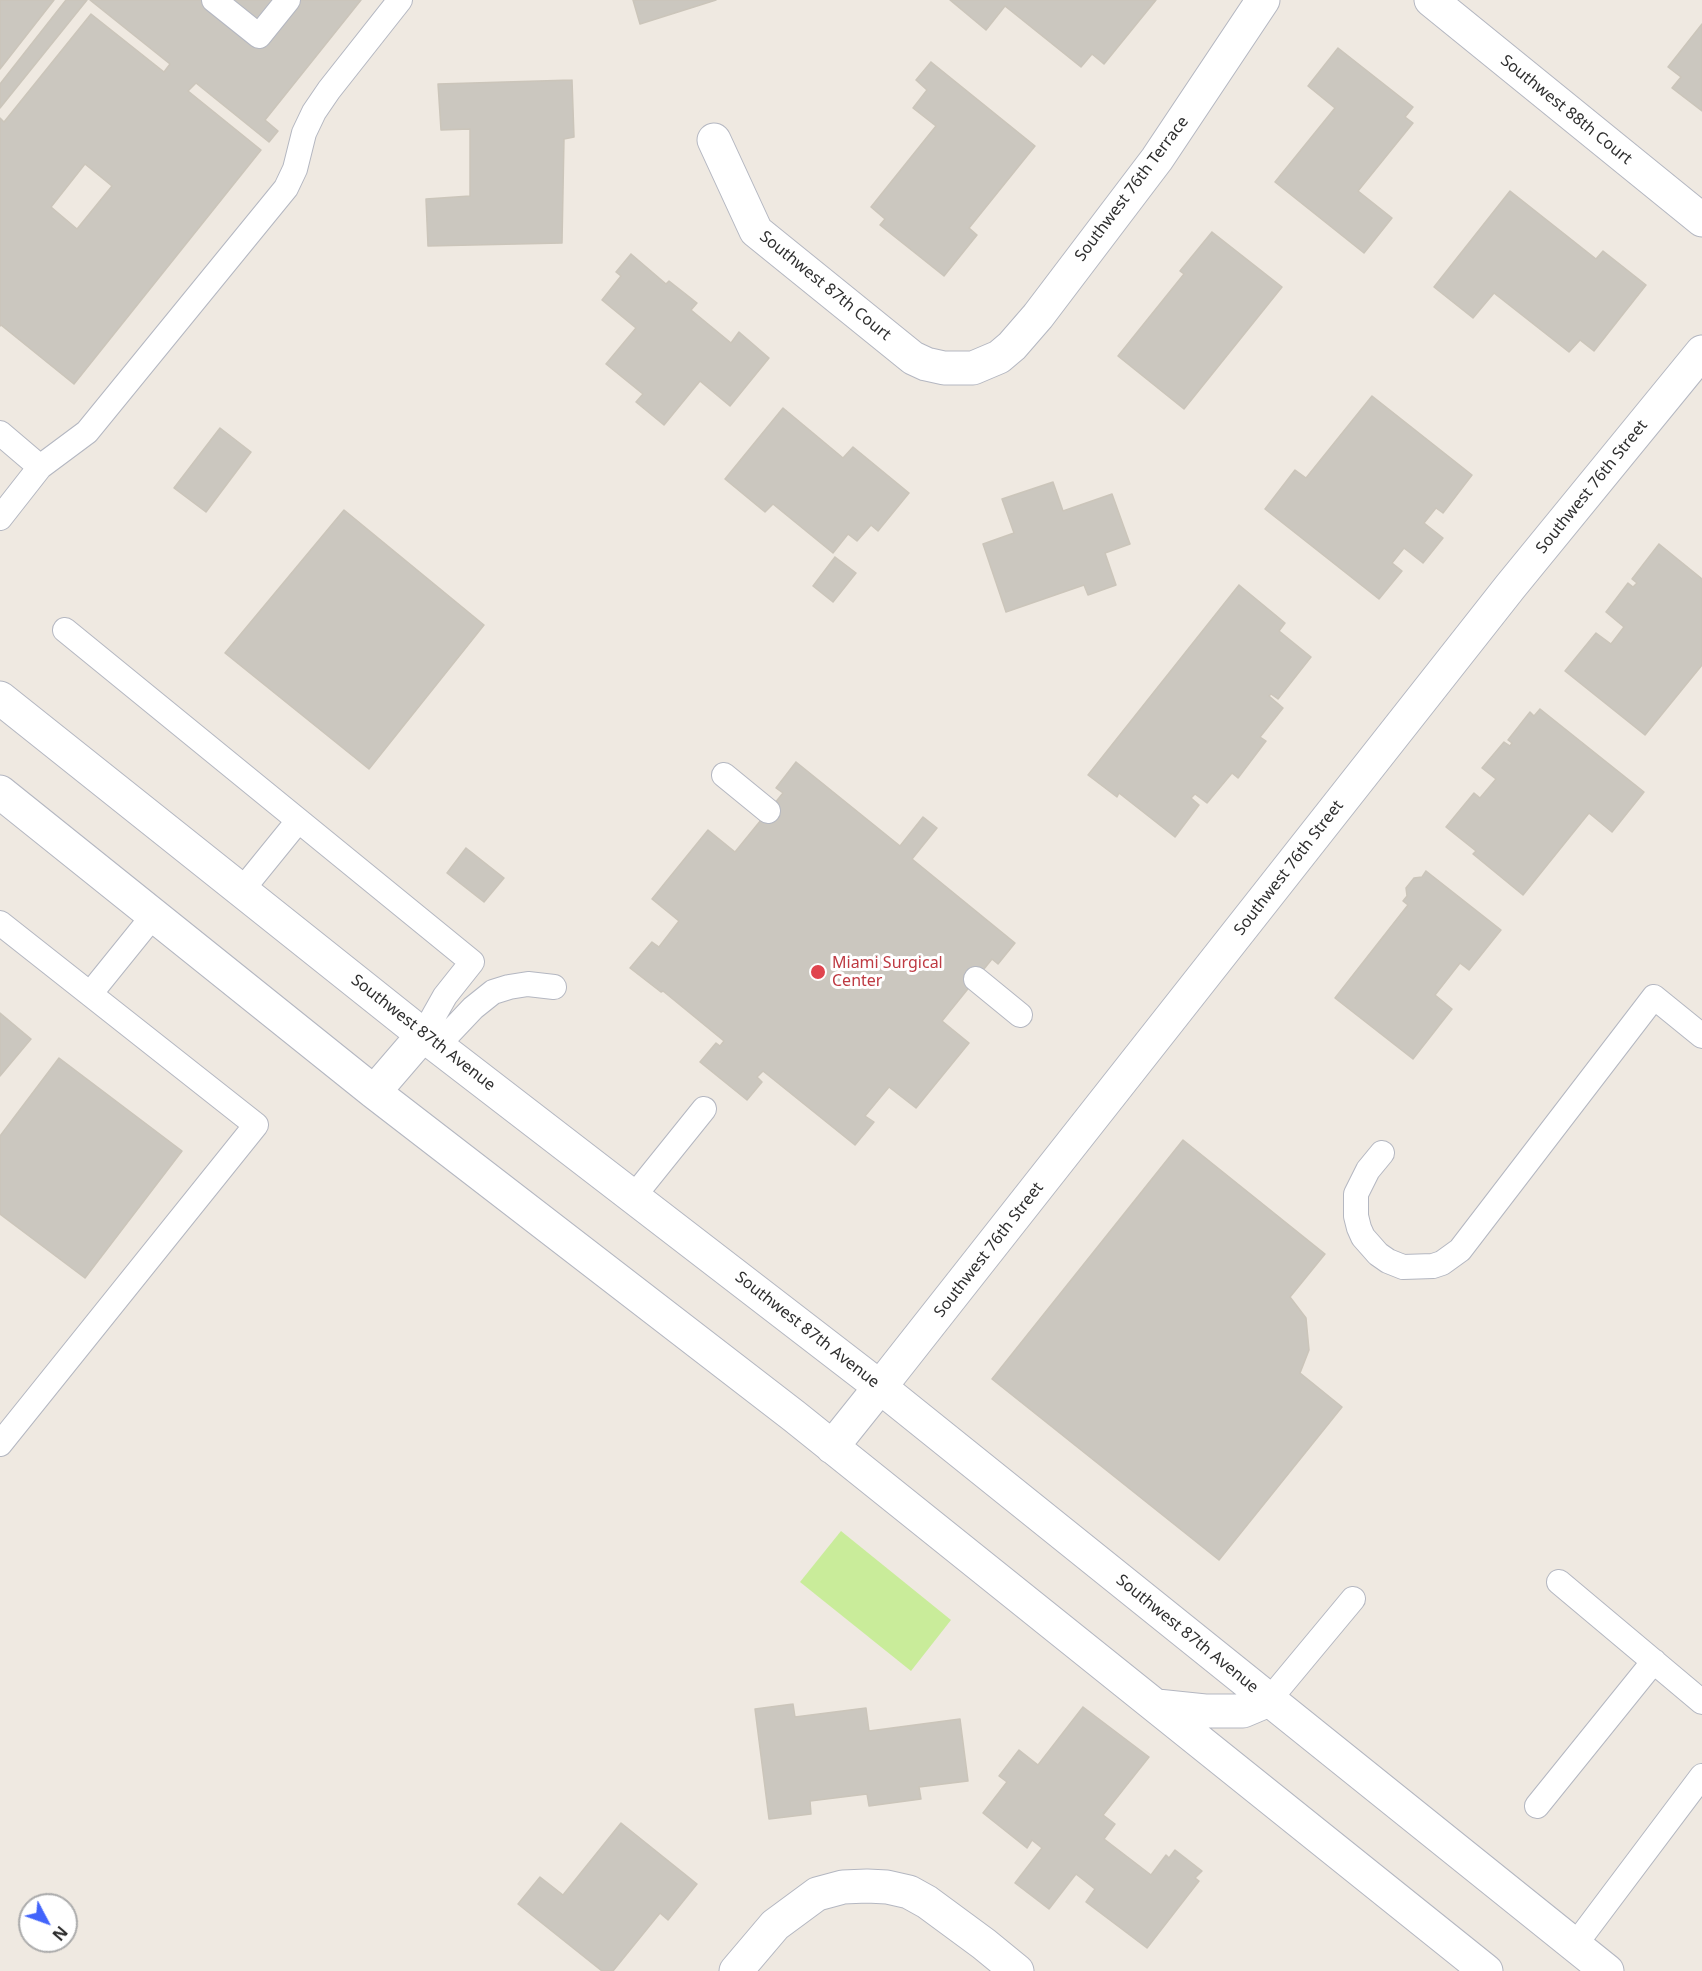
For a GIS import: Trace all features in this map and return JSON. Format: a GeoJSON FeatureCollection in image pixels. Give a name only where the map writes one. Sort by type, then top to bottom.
{"type":"FeatureCollection","features":[{"type":"Feature","properties":{"kind":"main road","name":"Southwest 76th Terrace"},"geometry":{"type":"LineString","coordinates":[[986,364],[999,357],[1025,331],[1129,198],[1184,120],[1263,0]]}},
{"type":"Feature","properties":{"kind":"main road","name":"Southwest 88th Court"},"geometry":{"type":"LineString","coordinates":[[1431,0],[1702,220]]}},
{"type":"Feature","properties":{"kind":"main road","name":"Southwest 87th Court"},"geometry":{"type":"LineString","coordinates":[[714,140],[756,231],[914,358],[926,364],[958,369],[986,364]]}},
{"type":"Feature","properties":{"kind":"main road","name":"Southwest 76th Street"},"geometry":{"type":"LineString","coordinates":[[832,1447],[1510,587],[1702,352]]}},
{"type":"Feature","properties":{"kind":"main road","name":"Southwest 87th Avenue"},"geometry":{"type":"LineString","coordinates":[[0,698],[430,1040],[880,1387],[1269,1700],[1571,1958],[1607,1971]]}},
{"type":"Feature","properties":{"kind":"main road"},"geometry":{"type":"LineString","coordinates":[[0,792],[374,1092],[718,1356],[1486,1971]]}},
{"type":"Feature","properties":{"kind":"main road"},"geometry":{"type":"LineString","coordinates":[[374,1092],[430,1040]]}},
{"type":"Feature","properties":{"kind":"main road"},"geometry":{"type":"LineString","coordinates":[[1157,1706],[1205,1711],[1243,1711],[1269,1700]]}},
{"type":"Feature","properties":{"kind":"main road"},"geometry":{"type":"LineString","coordinates":[[736,1971],[775,1925],[817,1894],[843,1887],[867,1886],[887,1887],[909,1892],[927,1902],[1017,1971]]}},
{"type":"Feature","properties":{"kind":"lane"},"geometry":{"type":"LineString","coordinates":[[214,0],[260,36],[288,0]]}},
{"type":"Feature","properties":{"kind":"lane"},"geometry":{"type":"LineString","coordinates":[[0,518],[40,467],[87,432],[286,188],[295,169],[304,133],[314,112],[400,0]]}},
{"type":"Feature","properties":{"kind":"lane"},"geometry":{"type":"LineString","coordinates":[[0,434],[40,467]]}},
{"type":"Feature","properties":{"kind":"lane"},"geometry":{"type":"LineString","coordinates":[[65,630],[472,962],[445,996],[430,1040]]}},
{"type":"Feature","properties":{"kind":"lane"},"geometry":{"type":"LineString","coordinates":[[724,775],[768,812]]}},
{"type":"Feature","properties":{"kind":"lane"},"geometry":{"type":"LineString","coordinates":[[242,890],[298,821]]}},
{"type":"Feature","properties":{"kind":"lane"},"geometry":{"type":"LineString","coordinates":[[90,994],[153,915]]}},
{"type":"Feature","properties":{"kind":"lane"},"geometry":{"type":"LineString","coordinates":[[0,923],[256,1125],[0,1444]]}},
{"type":"Feature","properties":{"kind":"lane"},"geometry":{"type":"LineString","coordinates":[[976,979],[1020,1015]]}},
{"type":"Feature","properties":{"kind":"lane"},"geometry":{"type":"LineString","coordinates":[[430,1040],[493,992],[528,984],[554,987]]}},
{"type":"Feature","properties":{"kind":"lane"},"geometry":{"type":"LineString","coordinates":[[1382,1153],[1356,1194],[1356,1216],[1363,1237],[1377,1254],[1388,1262],[1403,1267],[1433,1266],[1442,1263],[1460,1250],[1654,998],[1702,1036]]}},
{"type":"Feature","properties":{"kind":"lane"},"geometry":{"type":"LineString","coordinates":[[634,1196],[704,1109]]}},
{"type":"Feature","properties":{"kind":"lane"},"geometry":{"type":"LineString","coordinates":[[1559,1582],[1702,1702]]}},
{"type":"Feature","properties":{"kind":"lane"},"geometry":{"type":"LineString","coordinates":[[1269,1700],[1353,1599]]}},
{"type":"Feature","properties":{"kind":"lane"},"geometry":{"type":"LineString","coordinates":[[1537,1806],[1654,1661]]}},
{"type":"Feature","properties":{"kind":"lane"},"geometry":{"type":"LineString","coordinates":[[1571,1958],[1702,1776]]}},
{"type":"Feature","properties":{"kind":"green space"},"geometry":{"type":"Polygon","coordinates":[[[841,1531],[951,1620],[911,1671],[800,1582],[841,1531]]]}},
{"type":"Feature","properties":{"kind":"building"},"geometry":{"type":"Polygon","coordinates":[[[0,0],[54,0],[0,69],[0,0]]]}},
{"type":"Feature","properties":{"kind":"building"},"geometry":{"type":"Polygon","coordinates":[[[66,0],[87,0],[0,108],[0,84],[66,0]]]}},
{"type":"Feature","properties":{"kind":"building"},"geometry":{"type":"Polygon","coordinates":[[[90,0],[361,0],[265,120],[278,131],[269,142],[196,83],[188,91],[261,150],[74,384],[0,326],[0,118],[4,122],[91,14],[164,72],[170,64],[90,0]],[[85,164],[51,207],[77,229],[112,186],[85,164]]]}},
{"type":"Feature","properties":{"kind":"building"},"geometry":{"type":"Polygon","coordinates":[[[633,0],[716,0],[640,24],[633,0]]]}},
{"type":"Feature","properties":{"kind":"building"},"geometry":{"type":"Polygon","coordinates":[[[950,0],[1156,0],[1104,64],[1092,54],[1081,67],[1005,6],[986,30],[950,0]]]}},
{"type":"Feature","properties":{"kind":"building"},"geometry":{"type":"Polygon","coordinates":[[[1702,24],[1702,111],[1672,88],[1681,77],[1668,67],[1702,24]]]}},
{"type":"Feature","properties":{"kind":"building"},"geometry":{"type":"Polygon","coordinates":[[[1338,48],[1413,107],[1405,117],[1413,123],[1358,191],[1392,218],[1364,253],[1275,182],[1335,108],[1308,86],[1338,48]]]}},
{"type":"Feature","properties":{"kind":"building"},"geometry":{"type":"Polygon","coordinates":[[[931,62],[1035,146],[969,228],[977,235],[944,276],[880,225],[885,219],[871,207],[936,126],[913,108],[927,90],[916,80],[931,62]]]}},
{"type":"Feature","properties":{"kind":"building"},"geometry":{"type":"Polygon","coordinates":[[[572,80],[574,137],[564,139],[562,243],[428,246],[426,199],[470,196],[470,129],[441,130],[438,84],[572,80]]]}},
{"type":"Feature","properties":{"kind":"building"},"geometry":{"type":"Polygon","coordinates":[[[1510,191],[1596,259],[1603,251],[1646,285],[1594,351],[1580,340],[1569,352],[1494,293],[1473,318],[1434,287],[1510,191]]]}},
{"type":"Feature","properties":{"kind":"building"},"geometry":{"type":"Polygon","coordinates":[[[1212,232],[1282,287],[1184,409],[1118,356],[1184,274],[1180,271],[1212,232]]]}},
{"type":"Feature","properties":{"kind":"building"},"geometry":{"type":"Polygon","coordinates":[[[631,254],[666,284],[669,281],[697,303],[691,310],[731,343],[739,332],[769,358],[730,406],[700,381],[664,425],[636,402],[643,394],[606,364],[636,328],[602,300],[621,276],[616,272],[631,254]]]}},
{"type":"Feature","properties":{"kind":"building"},"geometry":{"type":"Polygon","coordinates":[[[1372,396],[1472,475],[1443,513],[1436,508],[1424,523],[1443,538],[1423,563],[1404,548],[1392,563],[1402,571],[1379,599],[1265,509],[1295,470],[1306,478],[1372,396]]]}},
{"type":"Feature","properties":{"kind":"building"},"geometry":{"type":"Polygon","coordinates":[[[783,408],[843,458],[853,447],[909,493],[878,531],[871,525],[857,541],[848,534],[833,553],[773,504],[765,512],[725,479],[783,408]]]}},
{"type":"Feature","properties":{"kind":"building"},"geometry":{"type":"Polygon","coordinates":[[[220,428],[251,452],[206,512],[174,488],[220,428]]]}},
{"type":"Feature","properties":{"kind":"building"},"geometry":{"type":"Polygon","coordinates":[[[1053,482],[1063,511],[1112,494],[1130,544],[1105,553],[1116,585],[1088,595],[1084,585],[1006,612],[983,544],[1014,533],[1002,499],[1053,482]]]}},
{"type":"Feature","properties":{"kind":"building"},"geometry":{"type":"Polygon","coordinates":[[[344,510],[484,625],[369,769],[225,653],[344,510]]]}},
{"type":"Feature","properties":{"kind":"building"},"geometry":{"type":"Polygon","coordinates":[[[1659,544],[1702,579],[1702,665],[1645,735],[1565,671],[1596,633],[1611,644],[1624,627],[1606,612],[1628,583],[1633,587],[1637,583],[1632,579],[1659,544]]]}},
{"type":"Feature","properties":{"kind":"building"},"geometry":{"type":"Polygon","coordinates":[[[835,557],[856,573],[833,602],[813,586],[835,557]]]}},
{"type":"Feature","properties":{"kind":"building"},"geometry":{"type":"Polygon","coordinates":[[[1239,585],[1285,623],[1279,631],[1311,657],[1278,699],[1271,694],[1269,696],[1283,708],[1260,737],[1266,741],[1238,778],[1232,773],[1207,803],[1195,794],[1191,798],[1199,805],[1175,837],[1119,793],[1117,797],[1088,775],[1239,585]]]}},
{"type":"Feature","properties":{"kind":"building"},"geometry":{"type":"Polygon","coordinates":[[[1540,709],[1644,792],[1612,832],[1589,813],[1523,895],[1473,854],[1476,851],[1446,827],[1474,793],[1480,798],[1496,779],[1482,768],[1504,742],[1510,746],[1512,743],[1508,740],[1530,712],[1534,716],[1540,709]]]}},
{"type":"Feature","properties":{"kind":"building"},"geometry":{"type":"Polygon","coordinates":[[[796,762],[900,846],[923,817],[937,828],[912,859],[1015,943],[998,964],[992,959],[942,1021],[969,1043],[916,1108],[889,1087],[865,1116],[874,1122],[855,1145],[763,1071],[757,1077],[762,1082],[747,1100],[700,1062],[716,1043],[720,1046],[724,1041],[663,991],[661,992],[630,968],[652,942],[659,947],[679,921],[652,899],[708,830],[735,852],[783,793],[776,788],[796,762]]]}},
{"type":"Feature","properties":{"kind":"building"},"geometry":{"type":"Polygon","coordinates":[[[466,848],[504,878],[484,902],[447,873],[466,848]]]}},
{"type":"Feature","properties":{"kind":"building"},"geometry":{"type":"Polygon","coordinates":[[[1426,871],[1501,930],[1469,970],[1460,963],[1435,995],[1452,1009],[1413,1059],[1335,998],[1408,905],[1403,901],[1407,896],[1406,888],[1414,878],[1422,877],[1426,871]]]}},
{"type":"Feature","properties":{"kind":"building"},"geometry":{"type":"Polygon","coordinates":[[[0,1013],[31,1039],[0,1076],[0,1013]]]}},
{"type":"Feature","properties":{"kind":"building"},"geometry":{"type":"Polygon","coordinates":[[[59,1058],[182,1151],[85,1278],[0,1214],[0,1136],[59,1058]]]}},
{"type":"Feature","properties":{"kind":"building"},"geometry":{"type":"Polygon","coordinates":[[[1183,1140],[1325,1254],[1290,1297],[1306,1318],[1309,1350],[1300,1373],[1342,1407],[1219,1560],[992,1379],[1183,1140]]]}},
{"type":"Feature","properties":{"kind":"building"},"geometry":{"type":"Polygon","coordinates":[[[793,1704],[795,1717],[866,1708],[869,1731],[960,1719],[968,1781],[919,1787],[921,1799],[869,1806],[867,1794],[810,1801],[811,1814],[769,1819],[755,1709],[793,1704]]]}},
{"type":"Feature","properties":{"kind":"building"},"geometry":{"type":"Polygon","coordinates":[[[1083,1707],[1149,1757],[1103,1815],[1115,1824],[1104,1839],[1151,1875],[1166,1855],[1169,1858],[1175,1850],[1202,1871],[1195,1878],[1199,1881],[1147,1948],[1086,1902],[1095,1889],[1076,1874],[1049,1909],[1015,1883],[1042,1848],[1032,1840],[1027,1848],[983,1813],[1007,1782],[999,1776],[1019,1750],[1038,1765],[1083,1707]]]}},
{"type":"Feature","properties":{"kind":"building"},"geometry":{"type":"Polygon","coordinates":[[[621,1823],[697,1884],[668,1920],[660,1913],[613,1971],[602,1971],[518,1904],[540,1877],[563,1895],[621,1823]]]}},
{"type":"Feature","properties":{"kind":"place","name":"Miami Surgical Center"},"geometry":{"type":"Point","coordinates":[818,972]}}]}
